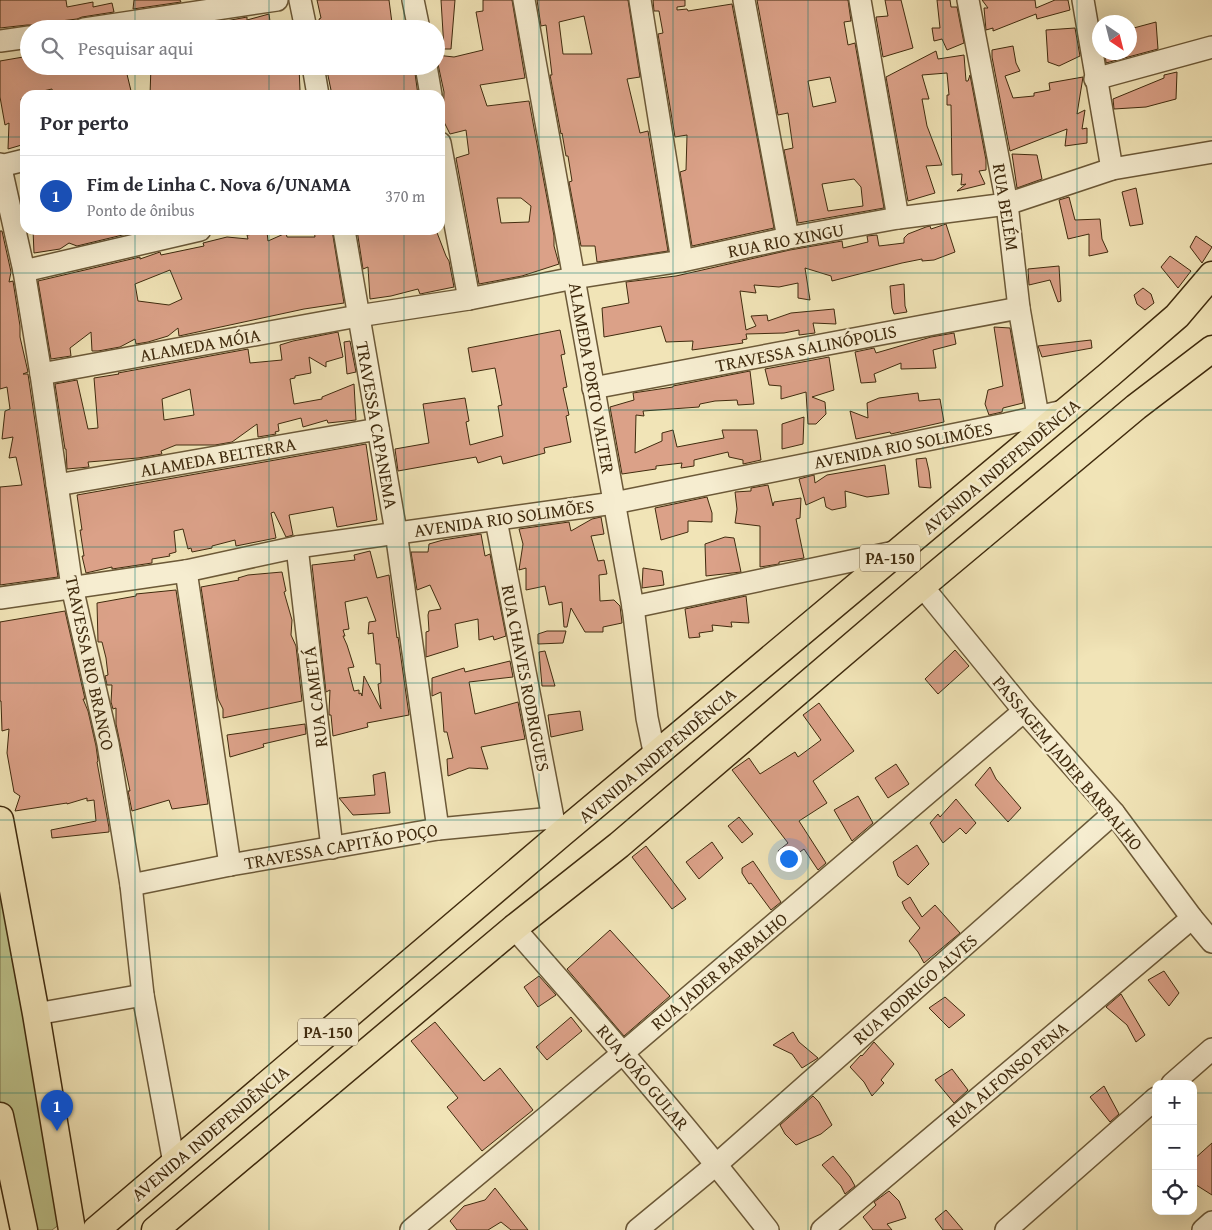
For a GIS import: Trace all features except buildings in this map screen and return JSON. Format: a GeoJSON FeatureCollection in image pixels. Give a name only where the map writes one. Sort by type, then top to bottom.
{"type":"FeatureCollection","features":[{"type":"Feature","properties":{"kind":"main road","name":"AVENIDA INDEPENDÊNCIA"},"geometry":{"type":"LineString","coordinates":[[96,1230],[557,826],[656,756],[1110,374],[1177,316],[1212,275]]}},
{"type":"Feature","properties":{"kind":"main road","name":"PA-150"},"geometry":{"type":"LineString","coordinates":[[155,1230],[514,928],[619,845],[922,586],[1136,407],[1212,349]]}},
{"type":"Feature","properties":{"kind":"main road"},"geometry":{"type":"LineString","coordinates":[[1110,374],[1136,407]]}},
{"type":"Feature","properties":{"kind":"main road"},"geometry":{"type":"LineString","coordinates":[[0,820],[36,1014],[65,1224]]}},
{"type":"Feature","properties":{"kind":"main road"},"geometry":{"type":"LineString","coordinates":[[0,1116],[24,1230]]}},
{"type":"Feature","properties":{"kind":"street"},"geometry":{"type":"LineString","coordinates":[[144,20],[276,0]]}},
{"type":"Feature","properties":{"kind":"street"},"geometry":{"type":"LineString","coordinates":[[300,0],[304,20]]}},
{"type":"Feature","properties":{"kind":"street"},"geometry":{"type":"LineString","coordinates":[[413,0],[417,20]]}},
{"type":"Feature","properties":{"kind":"street","name":"ALAMEDA PORTO VALTER"},"geometry":{"type":"LineString","coordinates":[[524,0],[633,607],[647,718],[656,756]]}},
{"type":"Feature","properties":{"kind":"street"},"geometry":{"type":"LineString","coordinates":[[640,0],[682,261]]}},
{"type":"Feature","properties":{"kind":"street"},"geometry":{"type":"LineString","coordinates":[[744,0],[788,238]]}},
{"type":"Feature","properties":{"kind":"street"},"geometry":{"type":"LineString","coordinates":[[860,0],[898,218]]}},
{"type":"Feature","properties":{"kind":"street","name":"RUA BELÉM"},"geometry":{"type":"LineString","coordinates":[[968,0],[1007,204],[1019,308],[1038,416]]}},
{"type":"Feature","properties":{"kind":"street"},"geometry":{"type":"LineString","coordinates":[[1083,0],[1112,169]]}},
{"type":"Feature","properties":{"kind":"street"},"geometry":{"type":"LineString","coordinates":[[0,41],[20,38]]}},
{"type":"Feature","properties":{"kind":"street"},"geometry":{"type":"LineString","coordinates":[[1096,79],[1212,47]]}},
{"type":"Feature","properties":{"kind":"street"},"geometry":{"type":"LineString","coordinates":[[315,75],[317,90]]}},
{"type":"Feature","properties":{"kind":"street"},"geometry":{"type":"LineString","coordinates":[[428,75],[430,90]]}},
{"type":"Feature","properties":{"kind":"street","name":"RUA RIO XINGU"},"geometry":{"type":"LineString","coordinates":[[358,316],[470,300],[574,278],[682,261],[788,238],[898,218],[1007,204],[1112,169],[1212,152]]}},
{"type":"Feature","properties":{"kind":"street"},"geometry":{"type":"LineString","coordinates":[[0,165],[20,161]]}},
{"type":"Feature","properties":{"kind":"street","name":"TRAVESSA RIO BRANCO"},"geometry":{"type":"LineString","coordinates":[[0,165],[24,271],[72,587],[108,744],[131,885],[143,995],[174,1162]]}},
{"type":"Feature","properties":{"kind":"street"},"geometry":{"type":"LineString","coordinates":[[445,168],[470,300]]}},
{"type":"Feature","properties":{"kind":"street"},"geometry":{"type":"LineString","coordinates":[[24,271],[179,235]]}},
{"type":"Feature","properties":{"kind":"street","name":"TRAVESSA CAPANEMA"},"geometry":{"type":"LineString","coordinates":[[345,235],[396,532],[438,829]]}},
{"type":"Feature","properties":{"kind":"street","name":"TRAVESSA SALINÓPOLIS"},"geometry":{"type":"LineString","coordinates":[[593,388],[1019,308]]}},
{"type":"Feature","properties":{"kind":"street","name":"ALAMEDA MÓIA"},"geometry":{"type":"LineString","coordinates":[[41,374],[358,316]]}},
{"type":"Feature","properties":{"kind":"street"},"geometry":{"type":"LineString","coordinates":[[1038,416],[1069,409]]}},
{"type":"Feature","properties":{"kind":"street","name":"AVENIDA RIO SOLIMÕES"},"geometry":{"type":"LineString","coordinates":[[0,598],[186,571],[297,547],[396,532],[614,504],[1038,416]]}},
{"type":"Feature","properties":{"kind":"street","name":"ALAMEDA BELTERRA"},"geometry":{"type":"LineString","coordinates":[[57,485],[378,428]]}},
{"type":"Feature","properties":{"kind":"street","name":"RUA CHAVES RODRIGUES"},"geometry":{"type":"LineString","coordinates":[[496,520],[557,826]]}},
{"type":"Feature","properties":{"kind":"street","name":"RUA CAMETÁ"},"geometry":{"type":"LineString","coordinates":[[297,547],[332,848]]}},
{"type":"Feature","properties":{"kind":"street"},"geometry":{"type":"LineString","coordinates":[[633,607],[899,551]]}},
{"type":"Feature","properties":{"kind":"street"},"geometry":{"type":"LineString","coordinates":[[186,571],[230,865]]}},
{"type":"Feature","properties":{"kind":"street","name":"PASSAGEM JADER BARBALHO"},"geometry":{"type":"LineString","coordinates":[[922,586],[1024,711],[1114,813],[1212,942]]}},
{"type":"Feature","properties":{"kind":"street","name":"RUA JADER BARBALHO"},"geometry":{"type":"LineString","coordinates":[[411,1230],[624,1053],[1024,711]]}},
{"type":"Feature","properties":{"kind":"street","name":"RUA RODRIGO ALVES"},"geometry":{"type":"LineString","coordinates":[[637,1230],[717,1164],[1114,813]]}},
{"type":"Feature","properties":{"kind":"street","name":"TRAVESSA CAPITÃO POÇO"},"geometry":{"type":"LineString","coordinates":[[131,885],[230,865],[438,829],[557,826]]}},
{"type":"Feature","properties":{"kind":"street","name":"RUA ALFONSO PENA"},"geometry":{"type":"LineString","coordinates":[[822,1230],[1192,918]]}},
{"type":"Feature","properties":{"kind":"street","name":"RUA JOÃO GULAR"},"geometry":{"type":"LineString","coordinates":[[514,928],[624,1053],[717,1164],[768,1230]]}},
{"type":"Feature","properties":{"kind":"street"},"geometry":{"type":"LineString","coordinates":[[36,1014],[143,995]]}},
{"type":"Feature","properties":{"kind":"street"},"geometry":{"type":"LineString","coordinates":[[1177,1080],[1212,1049]]}},
{"type":"Feature","properties":{"kind":"street"},"geometry":{"type":"LineString","coordinates":[[1006,1230],[1152,1102]]}},
{"type":"Feature","properties":{"kind":"street"},"geometry":{"type":"LineString","coordinates":[[1203,1230],[1212,1222]]}},
{"type":"Feature","properties":{"kind":"green space"},"geometry":{"type":"Polygon","coordinates":[[[0,825],[60,1224],[52,1230],[24,1230],[0,1103],[0,825]]]}},
{"type":"Feature","properties":{"kind":"place","name":"Fim de Linha C. Nova 6/UNAMA"},"geometry":{"type":"Point","coordinates":[57,1131]}}]}
